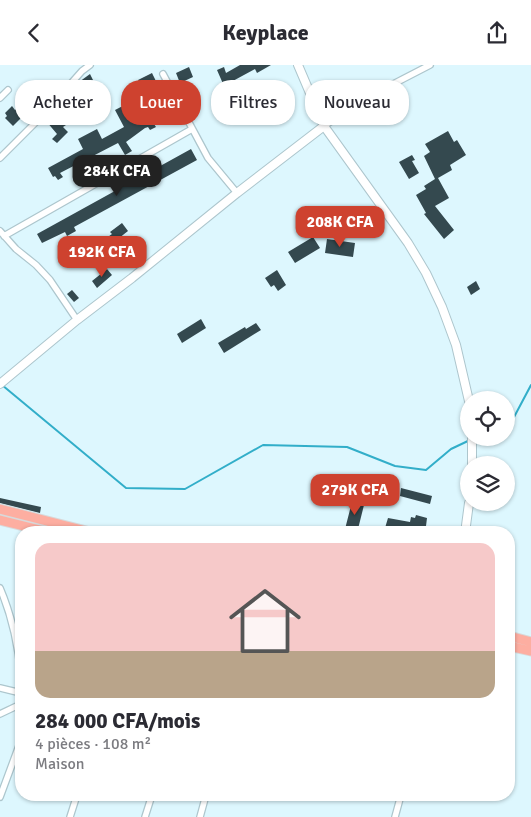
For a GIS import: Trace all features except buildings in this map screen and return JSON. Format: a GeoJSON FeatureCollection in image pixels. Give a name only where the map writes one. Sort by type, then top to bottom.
{"type":"FeatureCollection","features":[{"type":"Feature","properties":{"kind":"main road"},"geometry":{"type":"LineString","coordinates":[[0,509],[67,526]]}},
{"type":"Feature","properties":{"kind":"main road"},"geometry":{"type":"LineString","coordinates":[[0,521],[22,526]]}},
{"type":"Feature","properties":{"kind":"main road"},"geometry":{"type":"LineString","coordinates":[[515,638],[531,642]]}},
{"type":"Feature","properties":{"kind":"main road"},"geometry":{"type":"LineString","coordinates":[[515,647],[531,651]]}},
{"type":"Feature","properties":{"kind":"street"},"geometry":{"type":"LineString","coordinates":[[0,157],[44,115],[82,71],[90,65]]}},
{"type":"Feature","properties":{"kind":"street"},"geometry":{"type":"LineString","coordinates":[[298,65],[324,126],[408,243],[426,273],[442,307],[456,345],[467,391]]}},
{"type":"Feature","properties":{"kind":"street"},"geometry":{"type":"LineString","coordinates":[[0,384],[76,319],[132,278],[324,126],[372,95],[430,65]]}},
{"type":"Feature","properties":{"kind":"street"},"geometry":{"type":"LineString","coordinates":[[163,74],[208,158],[237,193]]}},
{"type":"Feature","properties":{"kind":"street"},"geometry":{"type":"LineString","coordinates":[[0,98],[8,91]]}},
{"type":"Feature","properties":{"kind":"street"},"geometry":{"type":"LineString","coordinates":[[76,319],[50,280],[36,265],[16,249],[2,233],[192,129]]}},
{"type":"Feature","properties":{"kind":"street"},"geometry":{"type":"LineString","coordinates":[[466,526],[468,511]]}},
{"type":"Feature","properties":{"kind":"street"},"geometry":{"type":"LineString","coordinates":[[0,588],[7,605],[15,637]]}},
{"type":"Feature","properties":{"kind":"street"},"geometry":{"type":"LineString","coordinates":[[0,688],[15,692]]}},
{"type":"Feature","properties":{"kind":"street"},"geometry":{"type":"LineString","coordinates":[[0,714],[15,707]]}},
{"type":"Feature","properties":{"kind":"street"},"geometry":{"type":"LineString","coordinates":[[0,797],[15,756]]}},
{"type":"Feature","properties":{"kind":"street"},"geometry":{"type":"LineString","coordinates":[[70,817],[75,801]]}},
{"type":"Feature","properties":{"kind":"street"},"geometry":{"type":"LineString","coordinates":[[145,817],[150,801]]}},
{"type":"Feature","properties":{"kind":"street"},"geometry":{"type":"LineString","coordinates":[[200,817],[204,801]]}},
{"type":"Feature","properties":{"kind":"street"},"geometry":{"type":"LineString","coordinates":[[395,817],[399,801]]}},
{"type":"Feature","properties":{"kind":"waterway"},"geometry":{"type":"LineString","coordinates":[[2,385],[126,488],[185,489],[263,445],[347,447],[395,466],[426,470],[451,449],[460,445]]}},
{"type":"Feature","properties":{"kind":"waterway"},"geometry":{"type":"LineString","coordinates":[[515,415],[531,385]]}}]}
